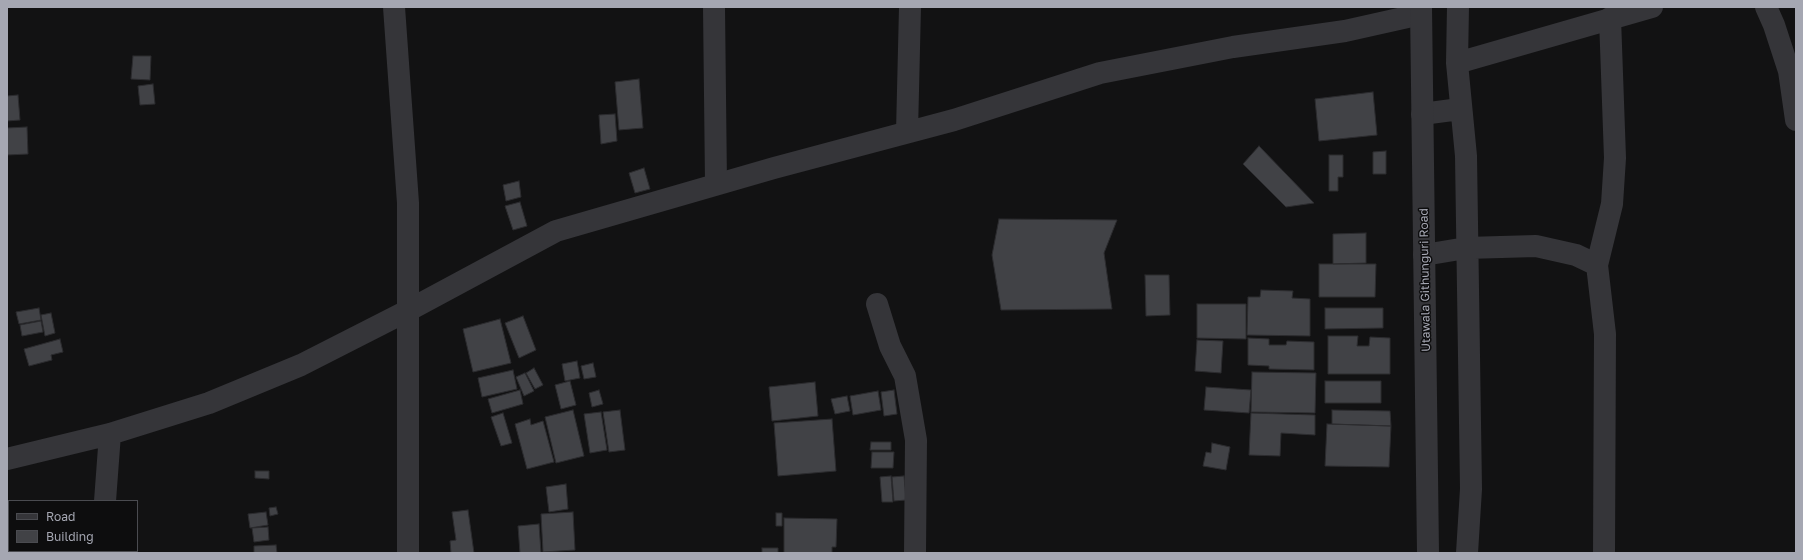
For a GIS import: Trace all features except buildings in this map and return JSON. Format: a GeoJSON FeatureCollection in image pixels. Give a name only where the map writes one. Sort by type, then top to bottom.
{"type":"FeatureCollection","features":[{"type":"Feature","properties":{"kind":"street"},"geometry":{"type":"LineString","coordinates":[[394,7],[408,202],[408,553]]}},
{"type":"Feature","properties":{"kind":"street"},"geometry":{"type":"LineString","coordinates":[[714,7],[716,184]]}},
{"type":"Feature","properties":{"kind":"street"},"geometry":{"type":"LineString","coordinates":[[907,132],[910,7]]}},
{"type":"Feature","properties":{"kind":"street"},"geometry":{"type":"LineString","coordinates":[[1458,7],[1457,63],[1460,109],[1466,156],[1466,248],[1471,489],[1467,553]]}},
{"type":"Feature","properties":{"kind":"street"},"geometry":{"type":"LineString","coordinates":[[1457,63],[1652,7]]}},
{"type":"Feature","properties":{"kind":"street"},"geometry":{"type":"LineString","coordinates":[[1766,7],[1774,25],[1789,71],[1796,120]]}},
{"type":"Feature","properties":{"kind":"street"},"geometry":{"type":"LineString","coordinates":[[7,459],[110,434],[209,403],[301,365],[409,310],[556,231],[716,184],[954,120],[1100,73],[1233,47],[1345,31],[1421,10]]}},
{"type":"Feature","properties":{"kind":"street","name":"Utawala Githunguri Road"},"geometry":{"type":"LineString","coordinates":[[1421,10],[1428,553]]}},
{"type":"Feature","properties":{"kind":"street"},"geometry":{"type":"LineString","coordinates":[[1604,553],[1604,334],[1597,265],[1612,204],[1615,158],[1610,18]]}},
{"type":"Feature","properties":{"kind":"street"},"geometry":{"type":"LineString","coordinates":[[1422,114],[1460,109]]}},
{"type":"Feature","properties":{"kind":"street"},"geometry":{"type":"LineString","coordinates":[[1424,255],[1466,248],[1536,246],[1576,256],[1597,265]]}},
{"type":"Feature","properties":{"kind":"street"},"geometry":{"type":"LineString","coordinates":[[877,304],[890,346],[905,376],[916,440],[915,553]]}},
{"type":"Feature","properties":{"kind":"street"},"geometry":{"type":"LineString","coordinates":[[105,500],[110,434]]}}]}
